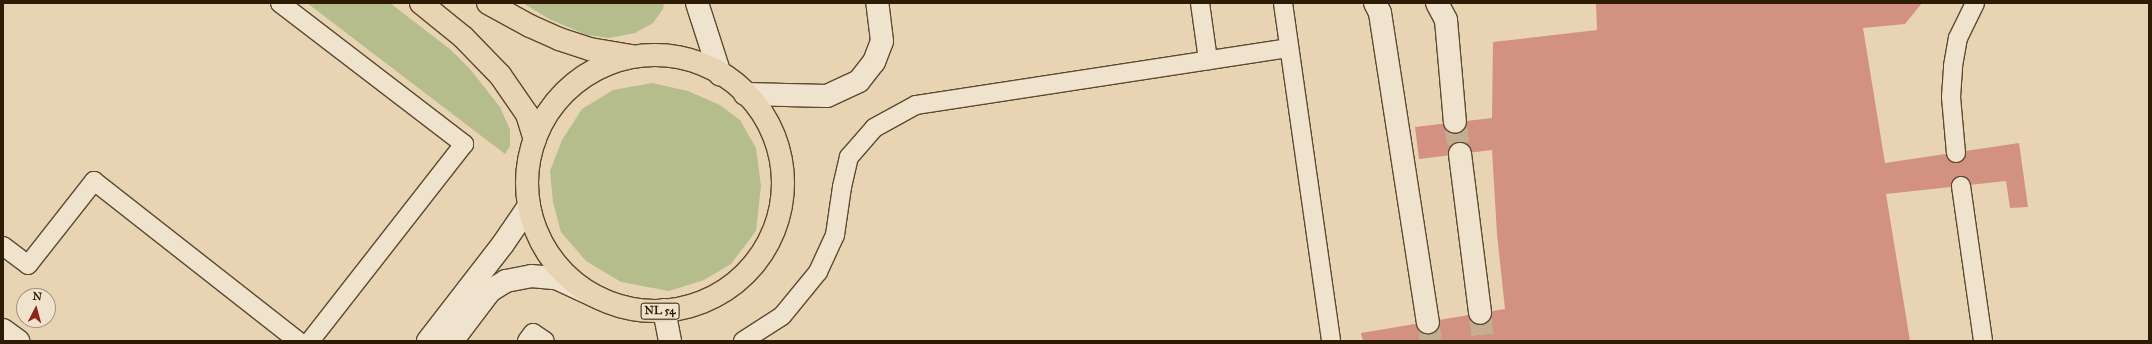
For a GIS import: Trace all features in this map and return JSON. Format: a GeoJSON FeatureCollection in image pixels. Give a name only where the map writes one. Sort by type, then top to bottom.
{"type":"FeatureCollection","features":[{"type":"Feature","properties":{"kind":"highway"},"geometry":{"type":"LineString","coordinates":[[421,3],[463,37],[500,75],[527,114],[535,140]]}},
{"type":"Feature","properties":{"kind":"highway","name":"NL 54"},"geometry":{"type":"LineString","coordinates":[[488,3],[530,26],[559,39],[590,49],[638,57],[670,57],[690,61],[720,74],[745,94],[766,121],[780,158],[783,178],[782,198],[778,218],[771,237],[757,259],[734,284],[718,295],[699,303],[664,310],[640,310],[602,299],[568,277],[554,263],[543,246],[534,228],[529,206],[527,168],[535,140],[548,113],[575,83],[610,64],[638,57]]}},
{"type":"Feature","properties":{"kind":"street"},"geometry":{"type":"LineString","coordinates":[[697,3],[720,74]]}},
{"type":"Feature","properties":{"kind":"street"},"geometry":{"type":"LineString","coordinates":[[745,94],[828,96],[859,81],[874,62],[882,41],[877,3]]}},
{"type":"Feature","properties":{"kind":"street"},"geometry":{"type":"LineString","coordinates":[[1375,3],[1380,13],[1428,322]]}},
{"type":"Feature","properties":{"kind":"street"},"geometry":{"type":"LineString","coordinates":[[1437,3],[1446,20],[1455,122]]}},
{"type":"Feature","properties":{"kind":"street"},"geometry":{"type":"LineString","coordinates":[[1460,154],[1480,313]]}},
{"type":"Feature","properties":{"kind":"street"},"geometry":{"type":"LineString","coordinates":[[428,341],[503,244],[529,206]]}},
{"type":"Feature","properties":{"kind":"street"},"geometry":{"type":"LineString","coordinates":[[452,341],[490,291],[506,281],[531,276],[556,278],[602,299]]}},
{"type":"Feature","properties":{"kind":"street"},"geometry":{"type":"LineString","coordinates":[[664,310],[670,341]]}},
{"type":"Feature","properties":{"kind":"street"},"geometry":{"type":"LineString","coordinates":[[3,330],[18,341]]}},
{"type":"Feature","properties":{"kind":"lane"},"geometry":{"type":"LineString","coordinates":[[280,3],[464,144],[310,341]]}},
{"type":"Feature","properties":{"kind":"lane"},"geometry":{"type":"LineString","coordinates":[[1200,3],[1208,60]]}},
{"type":"Feature","properties":{"kind":"lane"},"geometry":{"type":"LineString","coordinates":[[1284,3],[1289,48],[1331,341]]}},
{"type":"Feature","properties":{"kind":"lane"},"geometry":{"type":"LineString","coordinates":[[1956,153],[1951,97],[1953,66],[1958,38],[1975,3]]}},
{"type":"Feature","properties":{"kind":"lane"},"geometry":{"type":"LineString","coordinates":[[743,341],[782,316],[818,272],[835,235],[842,187],[849,157],[874,128],[916,105],[1289,48]]}},
{"type":"Feature","properties":{"kind":"lane"},"geometry":{"type":"LineString","coordinates":[[3,246],[28,265],[94,180],[298,341]]}},
{"type":"Feature","properties":{"kind":"lane"},"geometry":{"type":"LineString","coordinates":[[1961,186],[1983,341]]}},
{"type":"Feature","properties":{"kind":"lane"},"geometry":{"type":"LineString","coordinates":[[527,341],[533,333],[546,341]]}},
{"type":"Feature","properties":{"kind":"green space"},"geometry":{"type":"Polygon","coordinates":[[[307,3],[390,3],[451,50],[470,69],[500,107],[510,130],[510,146],[505,154],[307,3]]]}},
{"type":"Feature","properties":{"kind":"green space"},"geometry":{"type":"Polygon","coordinates":[[[523,3],[664,3],[663,9],[653,23],[635,33],[609,38],[587,35],[549,19],[523,3]]]}},
{"type":"Feature","properties":{"kind":"green space"},"geometry":{"type":"Polygon","coordinates":[[[652,83],[688,91],[720,105],[740,120],[756,148],[761,186],[756,231],[731,264],[704,280],[669,291],[621,282],[586,261],[561,232],[553,202],[550,171],[562,140],[582,109],[613,90],[652,83]]]}},
{"type":"Feature","properties":{"kind":"building"},"geometry":{"type":"Polygon","coordinates":[[[1596,3],[1922,3],[1905,24],[1863,28],[1885,163],[2019,143],[2028,207],[2010,208],[2006,181],[1886,194],[1910,341],[1363,341],[1361,333],[1505,309],[1497,234],[1492,150],[1419,159],[1415,127],[1492,118],[1493,42],[1597,30],[1596,3]]]}},
{"type":"Feature","properties":{"kind":"tunnel"},"geometry":{"type":"LineString","coordinates":[[1455,122],[1460,154]]}},
{"type":"Feature","properties":{"kind":"tunnel"},"geometry":{"type":"LineString","coordinates":[[1480,313],[1483,341]]}},
{"type":"Feature","properties":{"kind":"tunnel"},"geometry":{"type":"LineString","coordinates":[[1428,322],[1431,341]]}}]}
